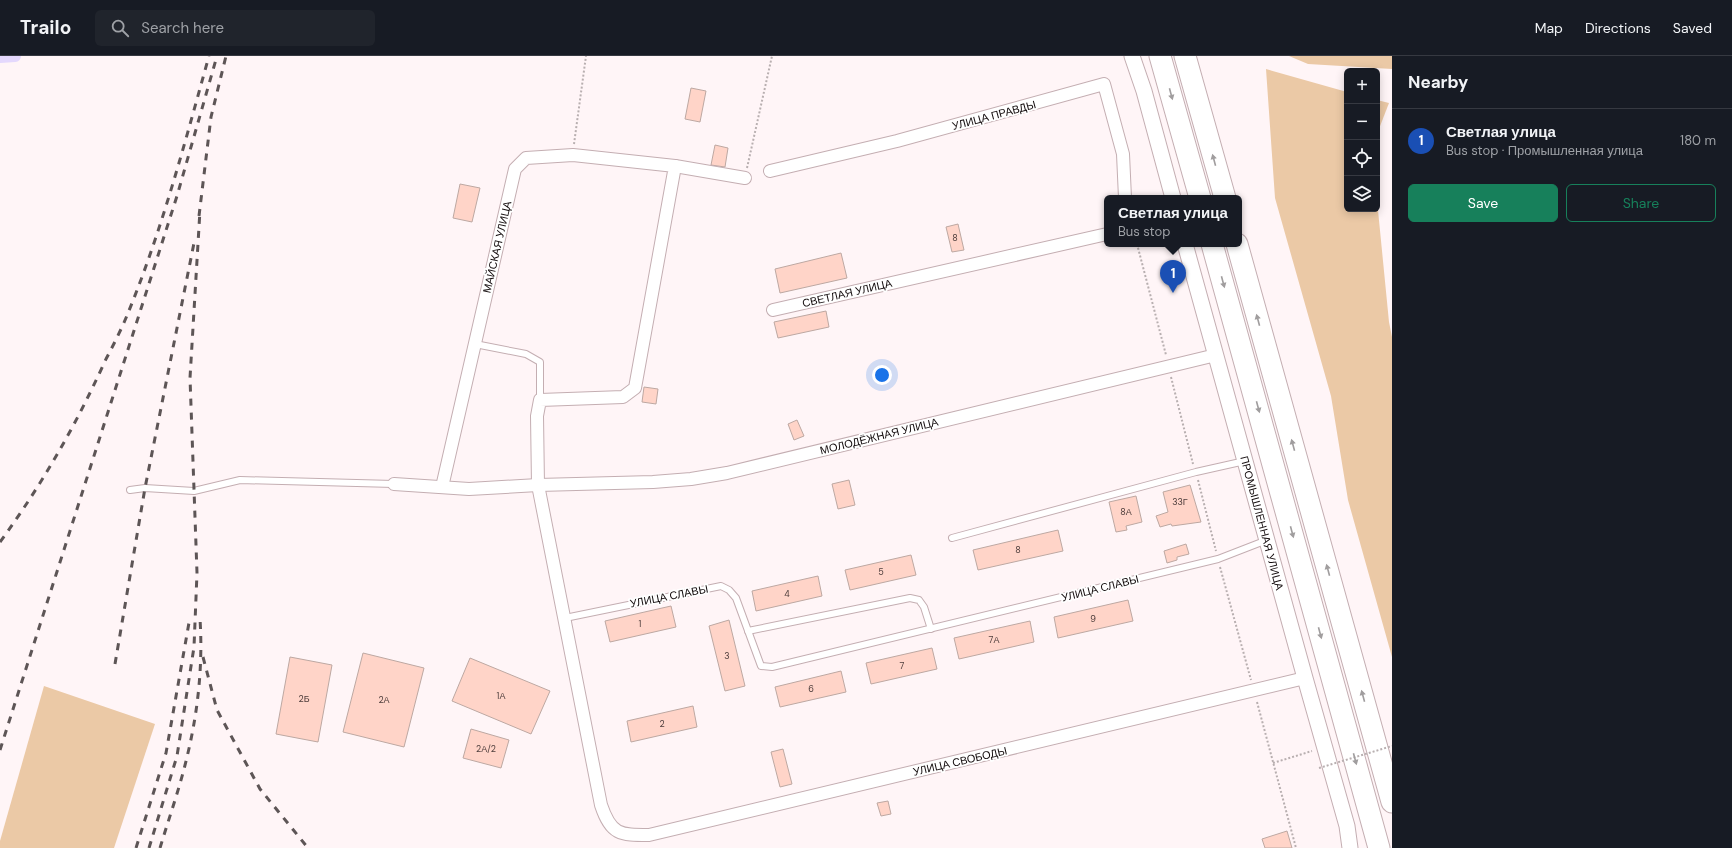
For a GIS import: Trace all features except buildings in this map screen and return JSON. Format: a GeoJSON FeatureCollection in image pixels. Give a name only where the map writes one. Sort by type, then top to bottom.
{"type":"FeatureCollection","features":[{"type":"Feature","properties":{"kind":"highway"},"geometry":{"type":"LineString","coordinates":[[1160,56],[1199,195]]}},
{"type":"Feature","properties":{"kind":"highway"},"geometry":{"type":"LineString","coordinates":[[1185,56],[1224,195]]}},
{"type":"Feature","properties":{"kind":"highway"},"geometry":{"type":"LineString","coordinates":[[1213,247],[1379,848]]}},
{"type":"Feature","properties":{"kind":"highway"},"geometry":{"type":"LineString","coordinates":[[1238,247],[1392,802]]}},
{"type":"Feature","properties":{"kind":"street"},"geometry":{"type":"LineString","coordinates":[[1132,56],[1144,91],[1172,195]]}},
{"type":"Feature","properties":{"kind":"street","name":"УЛИЦА ПРАВДЫ"},"geometry":{"type":"LineString","coordinates":[[770,171],[897,141],[1104,84],[1123,154],[1125,195]]}},
{"type":"Feature","properties":{"kind":"street","name":"МАЙСКАЯ УЛИЦА"},"geometry":{"type":"LineString","coordinates":[[442,487],[515,169],[526,158],[573,155],[675,166],[745,178]]}},
{"type":"Feature","properties":{"kind":"street"},"geometry":{"type":"LineString","coordinates":[[564,618],[538,485],[536,416],[540,400],[623,397],[635,388],[675,166]]}},
{"type":"Feature","properties":{"kind":"street","name":"СВЕТЛАЯ УЛИЦА"},"geometry":{"type":"LineString","coordinates":[[773,310],[1104,235]]}},
{"type":"Feature","properties":{"kind":"street","name":"ПРОМЫШЛЕННАЯ УЛИЦА"},"geometry":{"type":"LineString","coordinates":[[1187,247],[1347,826],[1350,848]]}},
{"type":"Feature","properties":{"kind":"street","name":"МОЛОДЁЖНАЯ УЛИЦА"},"geometry":{"type":"LineString","coordinates":[[394,484],[469,489],[538,485],[654,482],[691,479],[727,473],[1216,355]]}},
{"type":"Feature","properties":{"kind":"street","name":"УЛИЦА СВОБОДЫ"},"geometry":{"type":"LineString","coordinates":[[564,618],[601,805],[606,821],[615,830],[629,835],[650,835],[1305,678]]}},
{"type":"Feature","properties":{"kind":"lane"},"geometry":{"type":"LineString","coordinates":[[475,344],[526,354],[540,362],[540,400]]}},
{"type":"Feature","properties":{"kind":"lane"},"geometry":{"type":"LineString","coordinates":[[952,538],[1196,472],[1245,461]]}},
{"type":"Feature","properties":{"kind":"lane"},"geometry":{"type":"LineString","coordinates":[[130,490],[146,488],[194,491],[240,480],[394,484]]}},
{"type":"Feature","properties":{"kind":"lane","name":"УЛИЦА СЛАВЫ"},"geometry":{"type":"LineString","coordinates":[[564,618],[720,586],[729,590],[736,598],[761,666],[772,667],[1218,559],[1267,540]]}},
{"type":"Feature","properties":{"kind":"lane"},"geometry":{"type":"LineString","coordinates":[[748,631],[910,598],[919,600],[924,607],[931,629]]}},
{"type":"Feature","properties":{"kind":"path"},"geometry":{"type":"LineString","coordinates":[[573,155],[586,56]]}},
{"type":"Feature","properties":{"kind":"path"},"geometry":{"type":"LineString","coordinates":[[745,178],[772,56]]}},
{"type":"Feature","properties":{"kind":"path"},"geometry":{"type":"LineString","coordinates":[[1138,247],[1218,559],[1296,848]]}},
{"type":"Feature","properties":{"kind":"path"},"geometry":{"type":"LineString","coordinates":[[1319,768],[1392,746]]}},
{"type":"Feature","properties":{"kind":"path"},"geometry":{"type":"LineString","coordinates":[[1273,763],[1313,750]]}},
{"type":"Feature","properties":{"kind":"shaded area"},"geometry":{"type":"Polygon","coordinates":[[[1289,56],[1392,56],[1392,69],[1308,64],[1289,56]]]}},
{"type":"Feature","properties":{"kind":"shaded area"},"geometry":{"type":"Polygon","coordinates":[[[1266,69],[1344,91],[1344,212],[1378,212],[1389,322],[1392,337],[1392,657],[1348,500],[1331,396],[1275,198],[1266,69]]]}},
{"type":"Feature","properties":{"kind":"shaded area"},"geometry":{"type":"Polygon","coordinates":[[[1380,101],[1389,103],[1380,126],[1380,101]]]}},
{"type":"Feature","properties":{"kind":"shaded area"},"geometry":{"type":"Polygon","coordinates":[[[44,686],[155,724],[114,848],[0,848],[0,841],[44,686]]]}},
{"type":"Feature","properties":{"kind":"waterway"},"geometry":{"type":"LineString","coordinates":[[0,57],[15,56]]}},
{"type":"Feature","properties":{"kind":"railway"},"geometry":{"type":"LineString","coordinates":[[0,542],[45,476],[71,430],[126,319],[152,250],[182,153],[209,56]]}},
{"type":"Feature","properties":{"kind":"railway"},"geometry":{"type":"LineString","coordinates":[[0,750],[177,196],[217,56]]}},
{"type":"Feature","properties":{"kind":"railway"},"geometry":{"type":"LineString","coordinates":[[199,216],[211,117],[226,56]]}},
{"type":"Feature","properties":{"kind":"railway"},"geometry":{"type":"LineString","coordinates":[[149,848],[177,756],[194,647],[197,573],[190,378],[200,210]]}},
{"type":"Feature","properties":{"kind":"railway"},"geometry":{"type":"LineString","coordinates":[[115,664],[145,488],[194,243]]}},
{"type":"Feature","properties":{"kind":"railway"},"geometry":{"type":"LineString","coordinates":[[136,848],[166,753],[190,617]]}},
{"type":"Feature","properties":{"kind":"railway"},"geometry":{"type":"LineString","coordinates":[[160,848],[184,768],[197,706],[201,654],[200,619]]}},
{"type":"Feature","properties":{"kind":"railway"},"geometry":{"type":"LineString","coordinates":[[203,657],[217,710],[260,789],[308,848]]}},
{"type":"Feature","properties":{"kind":"place","name":"Светлая улица"},"geometry":{"type":"Point","coordinates":[1173,293]}}]}
